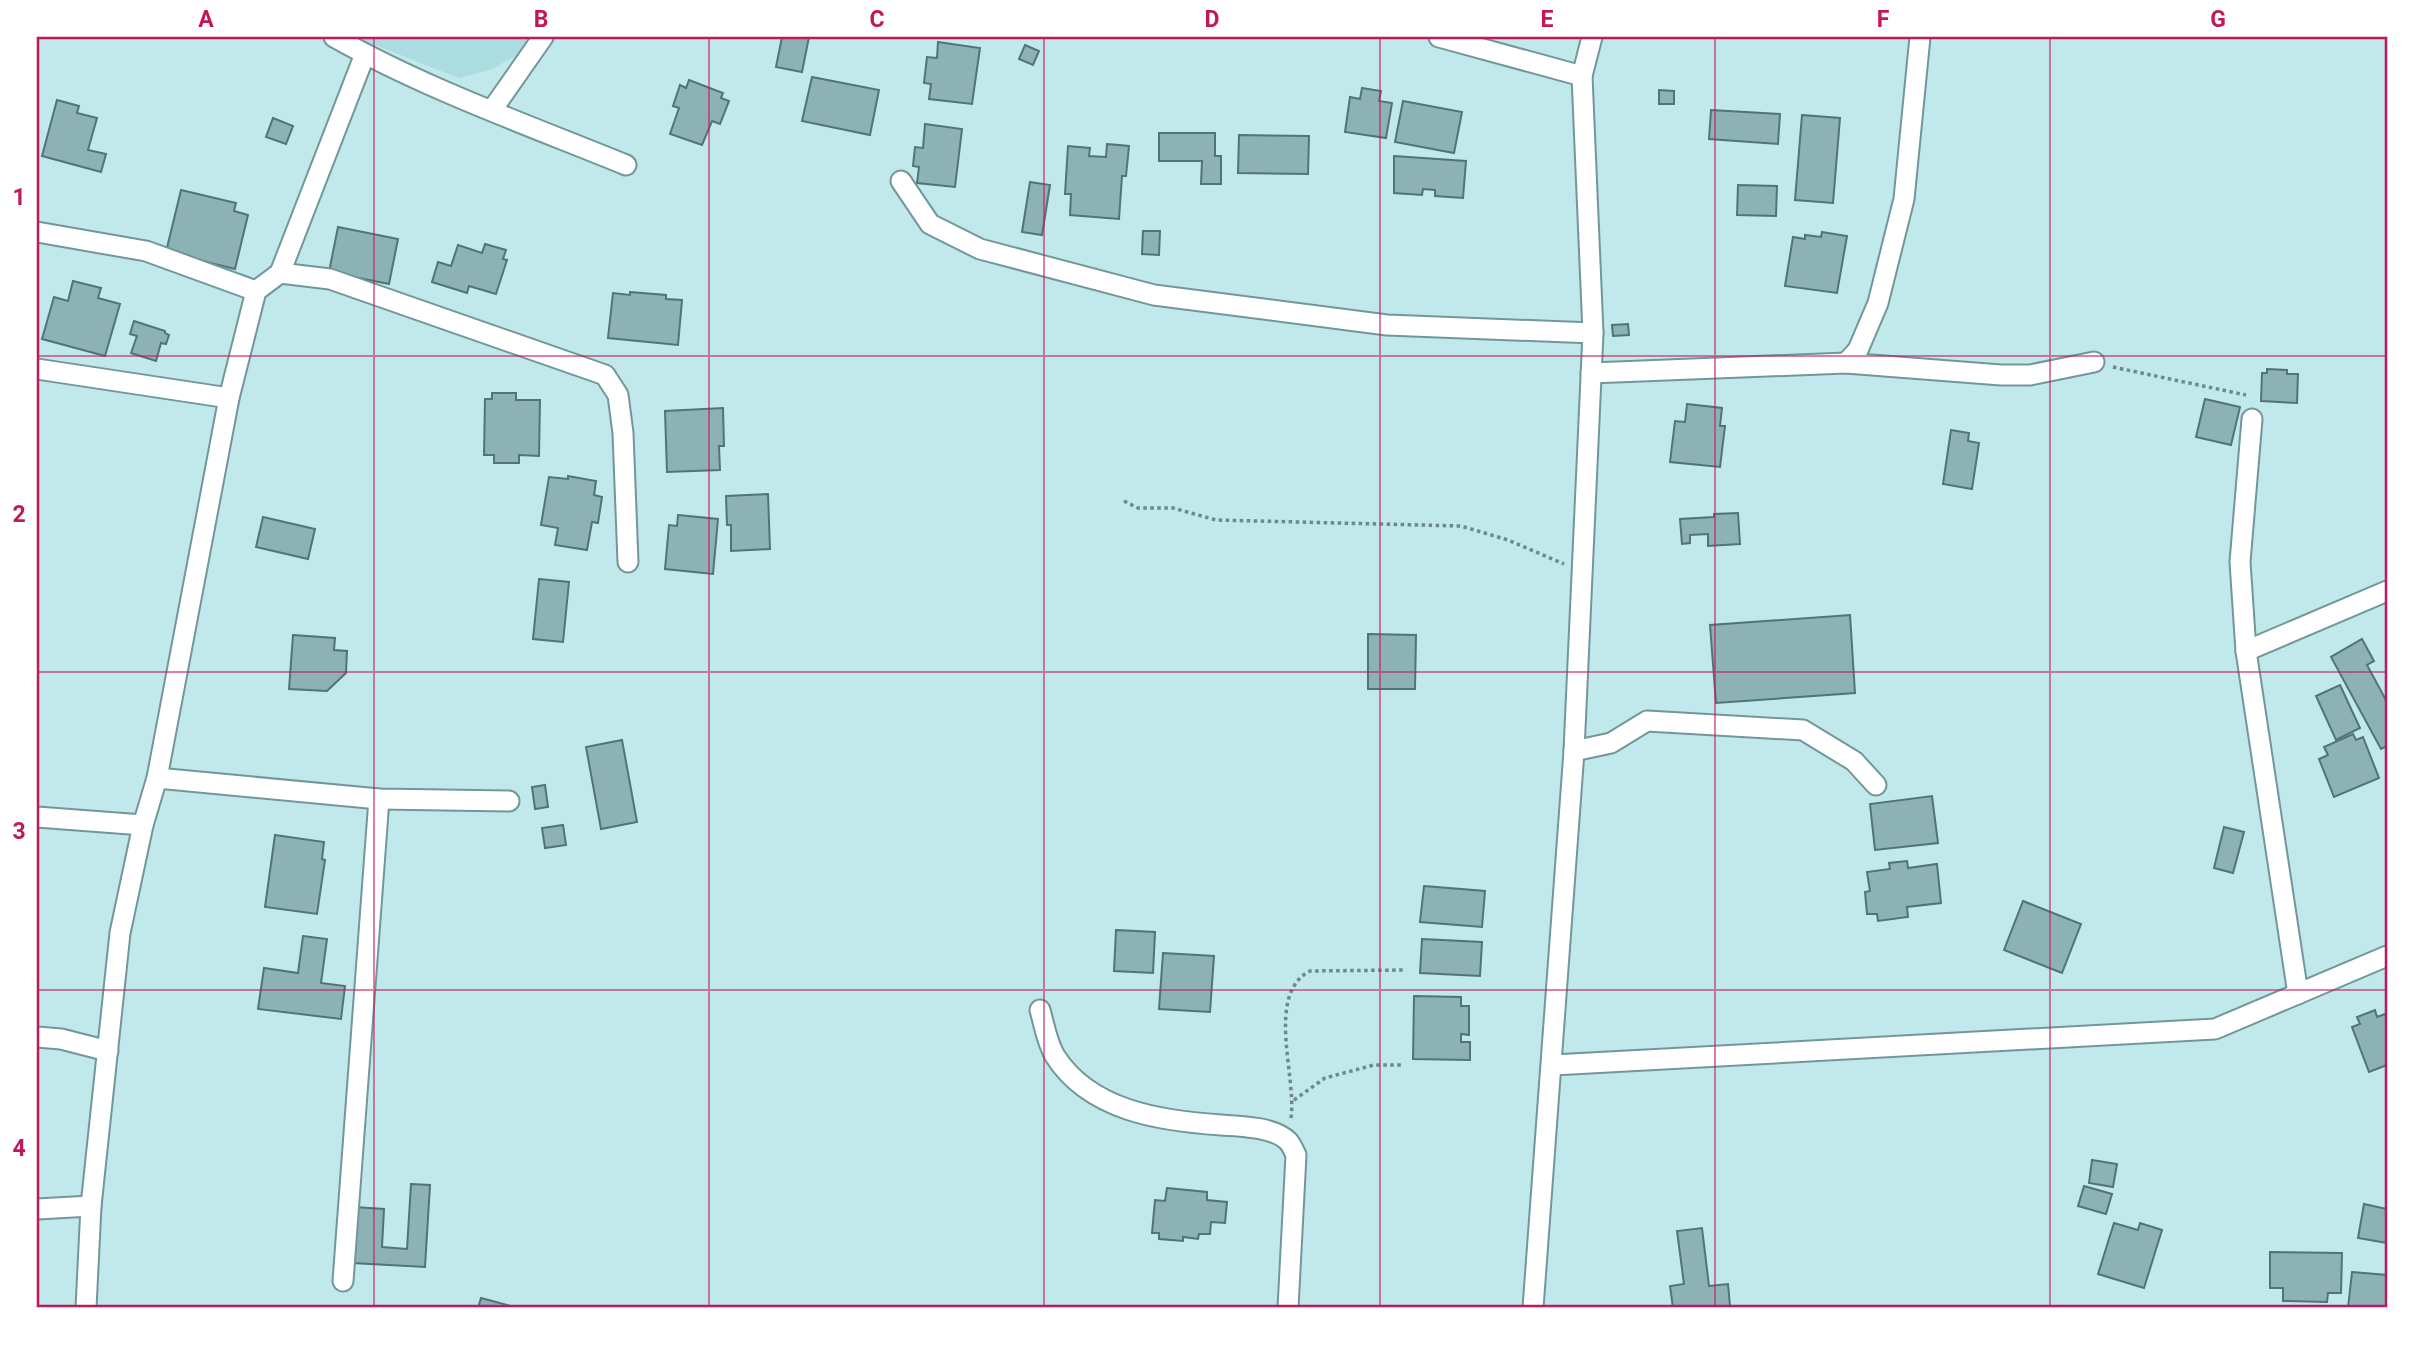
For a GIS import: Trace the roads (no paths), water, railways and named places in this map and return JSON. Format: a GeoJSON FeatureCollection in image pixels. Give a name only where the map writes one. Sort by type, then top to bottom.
{"type":"FeatureCollection","features":[{"type":"Feature","properties":{"kind":"street"},"geometry":{"type":"LineString","coordinates":[[334,37],[365,54],[492,110],[626,165]]}},
{"type":"Feature","properties":{"kind":"street"},"geometry":{"type":"LineString","coordinates":[[492,110],[543,37]]}},
{"type":"Feature","properties":{"kind":"street"},"geometry":{"type":"LineString","coordinates":[[1439,37],[1582,76]]}},
{"type":"Feature","properties":{"kind":"street"},"geometry":{"type":"LineString","coordinates":[[1534,1308],[1574,751],[1593,333],[1582,76],[1592,37]]}},
{"type":"Feature","properties":{"kind":"street"},"geometry":{"type":"LineString","coordinates":[[1846,363],[1858,350],[1878,303],[1903,199],[1920,37]]}},
{"type":"Feature","properties":{"kind":"street"},"geometry":{"type":"LineString","coordinates":[[86,1308],[91,1206],[120,933],[143,825],[157,778],[229,398],[256,291],[280,273],[365,54]]}},
{"type":"Feature","properties":{"kind":"street"},"geometry":{"type":"LineString","coordinates":[[901,181],[930,224],[980,249],[1154,295],[1387,325],[1593,333]]}},
{"type":"Feature","properties":{"kind":"street"},"geometry":{"type":"LineString","coordinates":[[37,232],[146,251],[256,291]]}},
{"type":"Feature","properties":{"kind":"street"},"geometry":{"type":"LineString","coordinates":[[280,273],[330,279],[584,366],[605,376],[618,395],[623,433],[628,562]]}},
{"type":"Feature","properties":{"kind":"street"},"geometry":{"type":"LineString","coordinates":[[1591,373],[1846,363],[2011,375],[2094,362]]}},
{"type":"Feature","properties":{"kind":"street"},"geometry":{"type":"LineString","coordinates":[[37,369],[229,398]]}},
{"type":"Feature","properties":{"kind":"street"},"geometry":{"type":"LineString","coordinates":[[2252,419],[2241,562],[2246,651],[2298,995]]}},
{"type":"Feature","properties":{"kind":"street"},"geometry":{"type":"LineString","coordinates":[[2246,651],[2387,591]]}},
{"type":"Feature","properties":{"kind":"street"},"geometry":{"type":"LineString","coordinates":[[1574,751],[1611,743],[1647,721],[1803,730],[1854,761],[1876,785]]}},
{"type":"Feature","properties":{"kind":"street"},"geometry":{"type":"LineString","coordinates":[[157,778],[379,799],[509,801]]}},
{"type":"Feature","properties":{"kind":"street"},"geometry":{"type":"LineString","coordinates":[[343,1281],[379,799]]}},
{"type":"Feature","properties":{"kind":"street"},"geometry":{"type":"LineString","coordinates":[[37,817],[143,825]]}},
{"type":"Feature","properties":{"kind":"street"},"geometry":{"type":"LineString","coordinates":[[1553,1065],[2215,1029],[2387,956]]}},
{"type":"Feature","properties":{"kind":"street"},"geometry":{"type":"LineString","coordinates":[[1040,1010],[1054,1054],[1075,1081],[1119,1106],[1147,1117],[1175,1122],[1247,1126],[1288,1141],[1296,1155],[1288,1308]]}},
{"type":"Feature","properties":{"kind":"street"},"geometry":{"type":"LineString","coordinates":[[37,1037],[61,1039],[108,1051]]}},
{"type":"Feature","properties":{"kind":"street"},"geometry":{"type":"LineString","coordinates":[[37,1209],[91,1206]]}}]}
